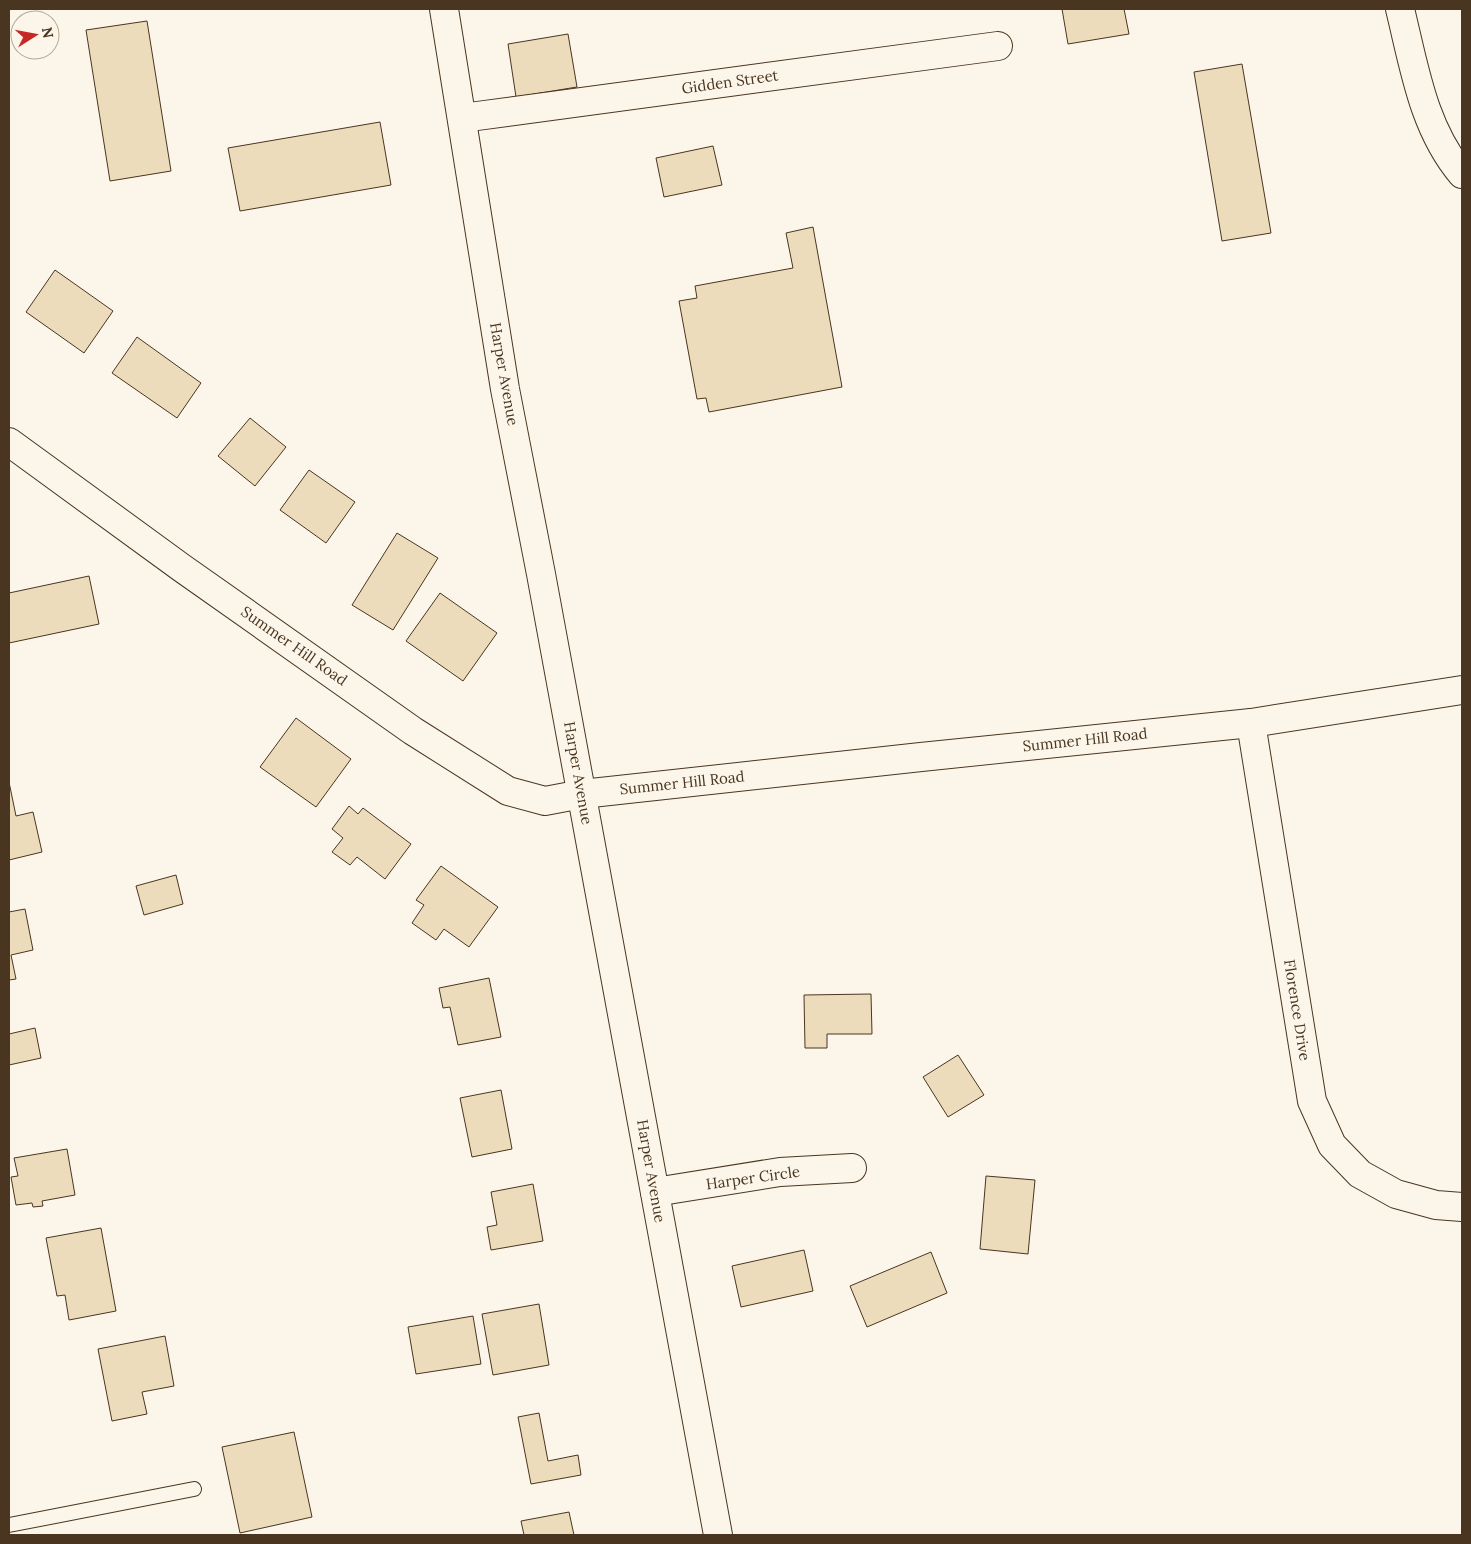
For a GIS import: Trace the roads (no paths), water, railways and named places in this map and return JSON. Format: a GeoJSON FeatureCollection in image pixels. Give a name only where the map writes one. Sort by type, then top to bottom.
{"type":"FeatureCollection","features":[{"type":"Feature","properties":{"kind":"street","name":"Harper Avenue"},"geometry":{"type":"LineString","coordinates":[[444,9],[505,389],[582,794],[718,1535]]}},
{"type":"Feature","properties":{"kind":"street"},"geometry":{"type":"LineString","coordinates":[[1400,9],[1424,107],[1440,142],[1462,174]]}},
{"type":"Feature","properties":{"kind":"street","name":"Gidden Street"},"geometry":{"type":"LineString","coordinates":[[462,118],[998,46]]}},
{"type":"Feature","properties":{"kind":"street","name":"Summer Hill Road"},"geometry":{"type":"LineString","coordinates":[[9,442],[182,568],[413,731],[508,790],[545,801],[582,794],[911,758],[1251,724],[1462,690]]}},
{"type":"Feature","properties":{"kind":"street","name":"Florence Drive"},"geometry":{"type":"LineString","coordinates":[[1251,724],[1312,1101],[1332,1145],[1360,1174],[1396,1194],[1436,1205],[1462,1207]]}},
{"type":"Feature","properties":{"kind":"street","name":"Harper Circle"},"geometry":{"type":"LineString","coordinates":[[654,1192],[780,1172],[852,1168]]}},
{"type":"Feature","properties":{"kind":"lane"},"geometry":{"type":"LineString","coordinates":[[9,1525],[194,1489]]}}]}
